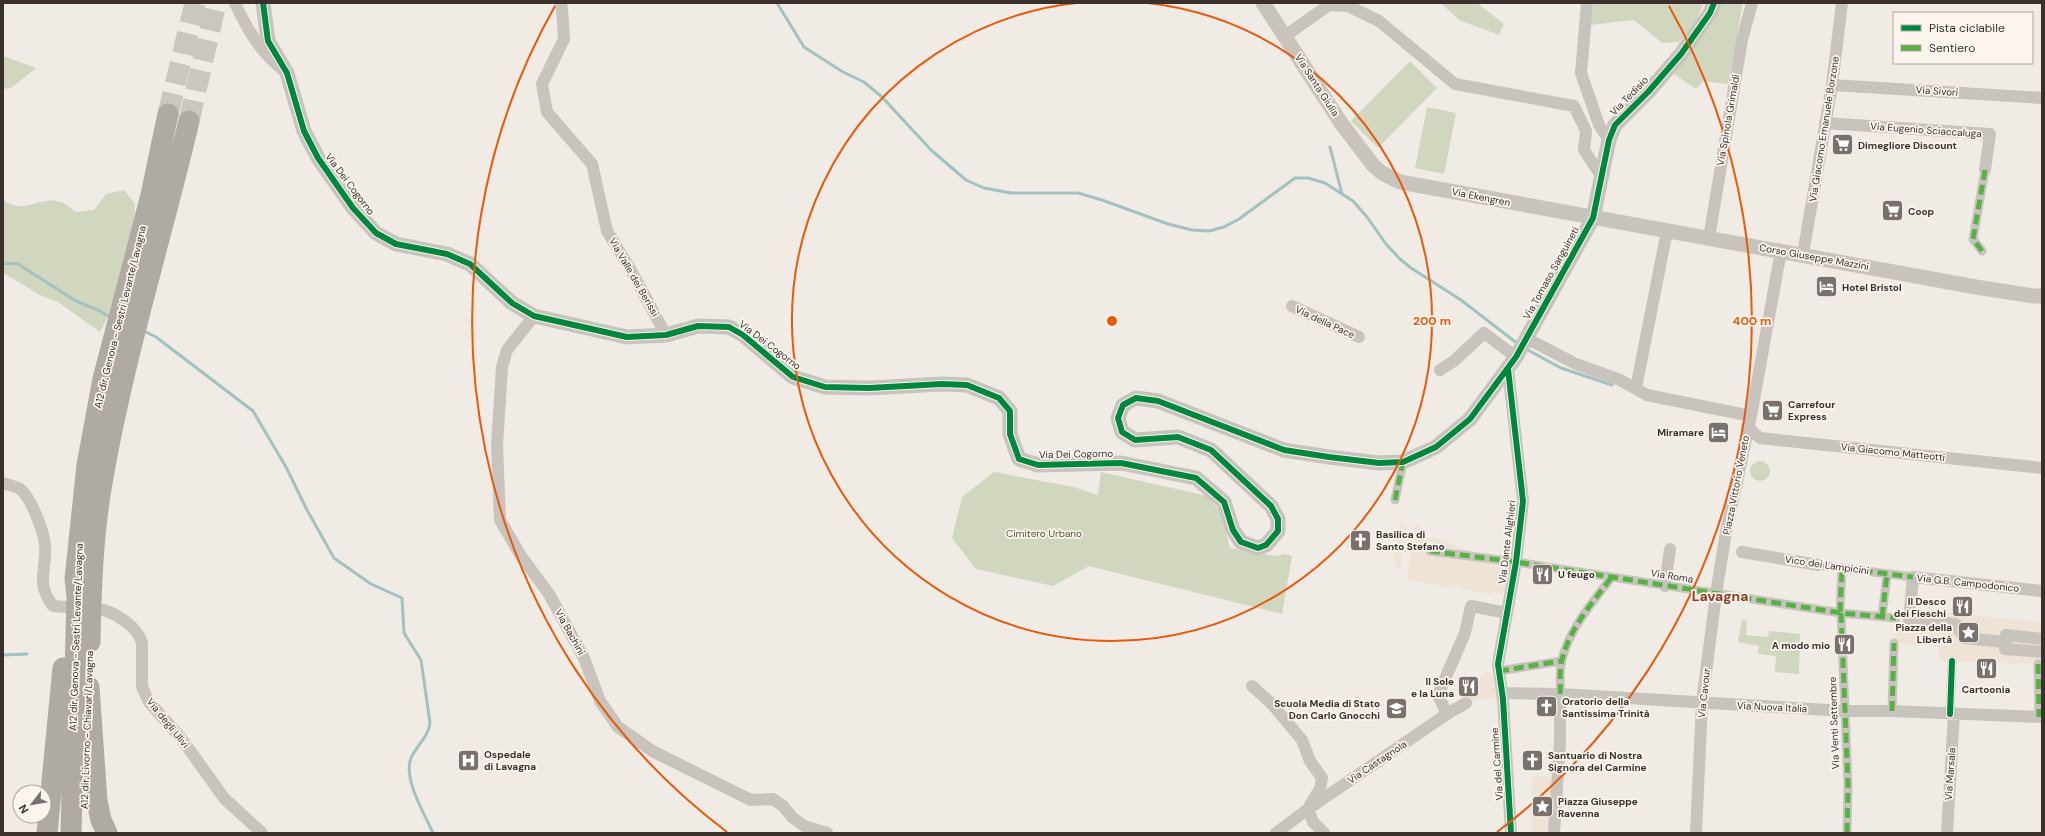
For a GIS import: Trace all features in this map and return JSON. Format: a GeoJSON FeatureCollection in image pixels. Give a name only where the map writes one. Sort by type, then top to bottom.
{"type":"FeatureCollection","features":[{"type":"Feature","properties":{"kind":"highway","name":"A12 dir. Genova - Sestri Levante/Lavagna"},"geometry":{"type":"LineString","coordinates":[[71,833],[79,592],[86,548],[87,465],[103,379],[151,195],[168,114]]}},
{"type":"Feature","properties":{"kind":"highway"},"geometry":{"type":"LineString","coordinates":[[86,548],[123,382],[172,196],[188,121]]}},
{"type":"Feature","properties":{"kind":"highway"},"geometry":{"type":"LineString","coordinates":[[47,833],[58,710],[78,625]]}},
{"type":"Feature","properties":{"kind":"highway","name":"A12 dir. Livorno - Chiavari/Lavagna"},"geometry":{"type":"LineString","coordinates":[[78,625],[89,686],[85,833]]}},
{"type":"Feature","properties":{"kind":"highway"},"geometry":{"type":"LineString","coordinates":[[89,686],[97,801],[101,820],[107,833]]}},
{"type":"Feature","properties":{"kind":"street"},"geometry":{"type":"LineString","coordinates":[[235,3],[242,18],[263,52],[287,73]]}},
{"type":"Feature","properties":{"kind":"street","name":"Via Dei Cogorno"},"geometry":{"type":"LineString","coordinates":[[263,3],[268,41],[287,73],[304,131],[318,158],[353,208],[376,233],[396,244],[447,254],[470,264],[512,303],[534,316],[627,338],[666,335],[698,326],[728,327],[744,336],[793,377],[825,387],[869,388],[942,384],[967,385],[999,398],[1010,411],[1010,434],[1020,459],[1038,465],[1121,463],[1196,478],[1224,502],[1233,530],[1241,542],[1258,548],[1266,545],[1278,531],[1278,519],[1271,506],[1211,450],[1178,437],[1134,440],[1128,437],[1119,426],[1118,418],[1123,405],[1136,398],[1158,401],[1284,450],[1329,458],[1379,463],[1403,462],[1436,447],[1470,419],[1519,352]]}},
{"type":"Feature","properties":{"kind":"street","name":"Via Valle dei Berissi"},"geometry":{"type":"LineString","coordinates":[[560,3],[562,8],[564,39],[542,84],[547,112],[592,164],[606,231],[632,272],[666,335]]}},
{"type":"Feature","properties":{"kind":"street","name":"Via Santa Giulia"},"geometry":{"type":"LineString","coordinates":[[1263,3],[1341,123],[1373,165]]}},
{"type":"Feature","properties":{"kind":"street"},"geometry":{"type":"LineString","coordinates":[[1587,3],[1581,73],[1599,125],[1610,140]]}},
{"type":"Feature","properties":{"kind":"street","name":"Via Tedisio"},"geometry":{"type":"LineString","coordinates":[[1593,218],[1610,140],[1615,125],[1648,92],[1681,54],[1710,13],[1714,3]]}},
{"type":"Feature","properties":{"kind":"street","name":"Via Spinola Grimaldi"},"geometry":{"type":"LineString","coordinates":[[1709,238],[1742,40],[1752,3]]}},
{"type":"Feature","properties":{"kind":"street","name":"Via Giacomo Emanuele Borzone"},"geometry":{"type":"LineString","coordinates":[[1803,254],[1832,84],[1842,3]]}},
{"type":"Feature","properties":{"kind":"street"},"geometry":{"type":"LineString","coordinates":[[1285,36],[1329,6],[1336,4],[1348,6],[1380,21],[1455,84],[1574,106],[1586,132],[1584,150],[1602,177]]}},
{"type":"Feature","properties":{"kind":"street","name":"Via Sivori"},"geometry":{"type":"LineString","coordinates":[[1832,84],[2042,98]]}},
{"type":"Feature","properties":{"kind":"street","name":"Via Eugenio Sciaccaluga"},"geometry":{"type":"LineString","coordinates":[[1825,123],[1990,134],[1985,170]]}},
{"type":"Feature","properties":{"kind":"street","name":"Via Ekengren"},"geometry":{"type":"LineString","coordinates":[[1373,165],[1382,173],[1400,182],[1593,218]]}},
{"type":"Feature","properties":{"kind":"street"},"geometry":{"type":"LineString","coordinates":[[1982,251],[1973,239],[1985,170]]}},
{"type":"Feature","properties":{"kind":"street","name":"Corso Giuseppe Mazzini"},"geometry":{"type":"LineString","coordinates":[[1593,218],[1803,254],[2039,298]]}},
{"type":"Feature","properties":{"kind":"street","name":"Via Tomaso Sanguineti"},"geometry":{"type":"LineString","coordinates":[[1519,352],[1593,218]]}},
{"type":"Feature","properties":{"kind":"street"},"geometry":{"type":"LineString","coordinates":[[1636,388],[1667,231]]}},
{"type":"Feature","properties":{"kind":"street","name":"Piazza Vittorio Veneto"},"geometry":{"type":"LineString","coordinates":[[1723,555],[1781,251]]}},
{"type":"Feature","properties":{"kind":"street","name":"Via della Pace"},"geometry":{"type":"LineString","coordinates":[[1292,306],[1359,338]]}},
{"type":"Feature","properties":{"kind":"street","name":"Via Bachini"},"geometry":{"type":"LineString","coordinates":[[534,316],[508,350],[502,367],[497,445],[500,520],[521,556],[552,601],[584,658],[600,701],[618,727],[654,752],[751,800],[773,799],[783,806],[792,817],[804,826],[827,833]]}},
{"type":"Feature","properties":{"kind":"street"},"geometry":{"type":"LineString","coordinates":[[1440,370],[1454,361],[1484,333],[1519,352],[1576,364],[1620,380],[1647,395],[1749,422]]}},
{"type":"Feature","properties":{"kind":"street","name":"Via Dante Alighieri"},"geometry":{"type":"LineString","coordinates":[[1502,693],[1498,664],[1516,562],[1523,501],[1519,352]]}},
{"type":"Feature","properties":{"kind":"street","name":"Via Giacomo Matteotti"},"geometry":{"type":"LineString","coordinates":[[1749,422],[1760,438],[2042,468]]}},
{"type":"Feature","properties":{"kind":"street"},"geometry":{"type":"LineString","coordinates":[[1395,500],[1403,462]]}},
{"type":"Feature","properties":{"kind":"street","name":"Via degli Ulivi"},"geometry":{"type":"LineString","coordinates":[[3,483],[20,489],[35,511],[45,544],[42,587],[46,598],[53,606],[104,610],[111,612],[135,629],[141,636],[142,687],[149,702],[181,738],[224,798],[262,833]]}},
{"type":"Feature","properties":{"kind":"street"},"geometry":{"type":"LineString","coordinates":[[1665,586],[1670,548]]}},
{"type":"Feature","properties":{"kind":"street","name":"Via Roma"},"geometry":{"type":"LineString","coordinates":[[1430,551],[1516,562],[1611,578],[1840,612],[1896,618]]}},
{"type":"Feature","properties":{"kind":"street","name":"Vico dei Lampicini"},"geometry":{"type":"LineString","coordinates":[[1742,552],[1842,569],[1913,577]]}},
{"type":"Feature","properties":{"kind":"street","name":"Via Cavour"},"geometry":{"type":"LineString","coordinates":[[1696,833],[1702,703],[1716,594],[1723,555]]}},
{"type":"Feature","properties":{"kind":"street","name":"Via Venti Settembre"},"geometry":{"type":"LineString","coordinates":[[1842,569],[1840,612],[1848,784],[1847,833]]}},
{"type":"Feature","properties":{"kind":"street"},"geometry":{"type":"LineString","coordinates":[[1882,617],[1887,574]]}},
{"type":"Feature","properties":{"kind":"street","name":"Via G.B. Campodonico"},"geometry":{"type":"LineString","coordinates":[[2005,642],[1964,638],[1956,624],[1909,620],[1913,577],[2042,591]]}},
{"type":"Feature","properties":{"kind":"street"},"geometry":{"type":"LineString","coordinates":[[1554,833],[1560,742],[1561,661],[1568,640],[1588,608],[1611,578]]}},
{"type":"Feature","properties":{"kind":"street"},"geometry":{"type":"LineString","coordinates":[[1447,714],[1438,695],[1465,633],[1471,606],[1507,613]]}},
{"type":"Feature","properties":{"kind":"street"},"geometry":{"type":"LineString","coordinates":[[2042,639],[2006,635],[2005,642],[2005,649],[2042,652]]}},
{"type":"Feature","properties":{"kind":"street"},"geometry":{"type":"LineString","coordinates":[[1892,711],[1894,643]]}},
{"type":"Feature","properties":{"kind":"street"},"geometry":{"type":"LineString","coordinates":[[1499,671],[1561,661]]}},
{"type":"Feature","properties":{"kind":"street"},"geometry":{"type":"LineString","coordinates":[[1952,661],[1952,714]]}},
{"type":"Feature","properties":{"kind":"street"},"geometry":{"type":"LineString","coordinates":[[2038,664],[2041,717]]}},
{"type":"Feature","properties":{"kind":"street"},"geometry":{"type":"LineString","coordinates":[[1252,686],[1272,704],[1302,740],[1310,761],[1322,778],[1320,789],[1308,809],[1312,822],[1324,833]]}},
{"type":"Feature","properties":{"kind":"street","name":"Via Nuova Italia"},"geometry":{"type":"LineString","coordinates":[[1502,693],[1560,694],[1844,711],[1892,711],[2041,717]]}},
{"type":"Feature","properties":{"kind":"street","name":"Via del Carmine"},"geometry":{"type":"LineString","coordinates":[[1502,693],[1511,833]]}},
{"type":"Feature","properties":{"kind":"street","name":"Via Castagnola"},"geometry":{"type":"LineString","coordinates":[[1276,833],[1308,809],[1447,714],[1466,703]]}},
{"type":"Feature","properties":{"kind":"street","name":"Via Marsala"},"geometry":{"type":"LineString","coordinates":[[1947,833],[1952,714]]}},
{"type":"Feature","properties":{"kind":"green space"},"geometry":{"type":"Polygon","coordinates":[[[1441,3],[1477,3],[1504,24],[1499,35],[1459,20],[1441,3]]]}},
{"type":"Feature","properties":{"kind":"green space"},"geometry":{"type":"Polygon","coordinates":[[[1593,3],[1704,3],[1695,23],[1679,42],[1662,43],[1634,20],[1590,25],[1593,3]]]}},
{"type":"Feature","properties":{"kind":"green space"},"geometry":{"type":"Polygon","coordinates":[[[1721,3],[1743,3],[1728,84],[1703,81],[1696,89],[1674,74],[1713,20],[1721,3]]]}},
{"type":"Feature","properties":{"kind":"green space"},"geometry":{"type":"Polygon","coordinates":[[[3,56],[36,68],[11,88],[3,89],[3,56]]]}},
{"type":"Feature","properties":{"kind":"green space"},"geometry":{"type":"Polygon","coordinates":[[[1410,61],[1437,88],[1378,148],[1351,121],[1410,61]]]}},
{"type":"Feature","properties":{"kind":"green space"},"geometry":{"type":"Polygon","coordinates":[[[1427,107],[1456,113],[1444,174],[1415,168],[1427,107]]]}},
{"type":"Feature","properties":{"kind":"green space"},"geometry":{"type":"Polygon","coordinates":[[[124,190],[135,204],[134,222],[112,309],[100,332],[58,302],[40,295],[3,273],[3,199],[18,206],[25,206],[45,201],[60,202],[76,212],[94,210],[106,194],[124,190]]]}},
{"type":"Feature","properties":{"kind":"green space"},"geometry":{"type":"Polygon","coordinates":[[[1760,461],[1767,464],[1770,471],[1767,478],[1760,481],[1753,478],[1750,471],[1753,464],[1760,461]]]}},
{"type":"Feature","properties":{"kind":"green space","name":"Cimitero Urbano"},"geometry":{"type":"Polygon","coordinates":[[[994,472],[1074,487],[1098,495],[1101,472],[1207,496],[1221,512],[1230,548],[1276,556],[1285,554],[1292,556],[1282,614],[1089,566],[1053,586],[976,569],[952,538],[962,497],[994,472]]]}},
{"type":"Feature","properties":{"kind":"green space"},"geometry":{"type":"Polygon","coordinates":[[[1742,620],[1747,621],[1746,635],[1768,637],[1769,631],[1800,634],[1799,674],[1775,672],[1776,656],[1758,654],[1759,646],[1738,642],[1742,620]]]}},
{"type":"Feature","properties":{"kind":"shaded area"},"geometry":{"type":"Polygon","coordinates":[[[1400,523],[1407,525],[1400,568],[1396,567],[1397,561],[1393,561],[1395,529],[1399,530],[1400,523]]]}},
{"type":"Feature","properties":{"kind":"shaded area"},"geometry":{"type":"Polygon","coordinates":[[[1415,525],[1421,525],[1423,536],[1435,538],[1480,555],[1514,561],[1507,594],[1494,592],[1491,594],[1462,589],[1462,587],[1450,585],[1449,588],[1407,579],[1415,525]]]}},
{"type":"Feature","properties":{"kind":"shaded area","name":"Piazza della Libertà"},"geometry":{"type":"Polygon","coordinates":[[[1909,609],[2042,622],[2042,664],[1939,661],[1939,646],[1894,643],[1896,618],[1909,620],[1909,609]]]}},
{"type":"Feature","properties":{"kind":"shaded area"},"geometry":{"type":"Polygon","coordinates":[[[1484,672],[1496,675],[1498,697],[1476,700],[1468,705],[1465,701],[1484,672]]]}},
{"type":"Feature","properties":{"kind":"shaded area","name":"Piazza Giuseppe Ravenna"},"geometry":{"type":"Polygon","coordinates":[[[1532,777],[1552,777],[1552,833],[1532,833],[1532,777]]]}},
{"type":"Feature","properties":{"kind":"waterway"},"geometry":{"type":"LineString","coordinates":[[777,3],[804,47],[843,72],[864,82],[882,97],[931,150],[966,180],[984,188],[1011,193],[1078,193],[1168,224],[1192,230],[1209,231],[1224,227],[1239,219],[1295,178],[1308,178],[1325,183],[1353,201],[1367,217],[1386,244],[1400,259],[1411,268],[1461,300],[1518,344]]}},
{"type":"Feature","properties":{"kind":"waterway"},"geometry":{"type":"LineString","coordinates":[[1330,147],[1342,194]]}},
{"type":"Feature","properties":{"kind":"waterway"},"geometry":{"type":"LineString","coordinates":[[3,263],[18,264],[76,301],[98,310],[111,318]]}},
{"type":"Feature","properties":{"kind":"waterway"},"geometry":{"type":"LineString","coordinates":[[144,331],[156,337],[253,411],[286,467],[307,510],[334,558],[371,584],[402,598],[404,633],[421,660],[430,723],[425,736],[411,758],[409,766],[410,776],[412,786],[420,806],[433,833]]}},
{"type":"Feature","properties":{"kind":"waterway"},"geometry":{"type":"LineString","coordinates":[[1526,349],[1561,368],[1612,385]]}},
{"type":"Feature","properties":{"kind":"waterway"},"geometry":{"type":"LineString","coordinates":[[3,655],[27,654]]}},
{"type":"Feature","properties":{"kind":"tunnel"},"geometry":{"type":"LineString","coordinates":[[168,114],[195,3]]}},
{"type":"Feature","properties":{"kind":"tunnel"},"geometry":{"type":"LineString","coordinates":[[189,121],[216,3]]}},
{"type":"Feature","properties":{"kind":"marked path"},"geometry":{"type":"LineString","coordinates":[[1982,251],[1973,239],[1985,170]]}},
{"type":"Feature","properties":{"kind":"marked path"},"geometry":{"type":"LineString","coordinates":[[1395,500],[1403,462]]}},
{"type":"Feature","properties":{"kind":"marked path"},"geometry":{"type":"LineString","coordinates":[[1430,551],[1516,562],[1841,613],[1896,618]]}},
{"type":"Feature","properties":{"kind":"marked path"},"geometry":{"type":"LineString","coordinates":[[1818,565],[1913,577]]}},
{"type":"Feature","properties":{"kind":"marked path"},"geometry":{"type":"LineString","coordinates":[[1840,612],[1842,569]]}},
{"type":"Feature","properties":{"kind":"marked path"},"geometry":{"type":"LineString","coordinates":[[1882,617],[1887,574]]}},
{"type":"Feature","properties":{"kind":"marked path"},"geometry":{"type":"LineString","coordinates":[[1560,694],[1561,664],[1570,637],[1582,616],[1611,578]]}},
{"type":"Feature","properties":{"kind":"marked path"},"geometry":{"type":"LineString","coordinates":[[1841,613],[1848,784],[1847,833]]}},
{"type":"Feature","properties":{"kind":"marked path"},"geometry":{"type":"LineString","coordinates":[[1892,711],[1894,643]]}},
{"type":"Feature","properties":{"kind":"marked path"},"geometry":{"type":"LineString","coordinates":[[1499,671],[1561,661]]}},
{"type":"Feature","properties":{"kind":"marked path"},"geometry":{"type":"LineString","coordinates":[[2038,664],[2039,717]]}},
{"type":"Feature","properties":{"kind":"cycle path"},"geometry":{"type":"LineString","coordinates":[[263,3],[268,41],[287,73],[304,131],[318,158],[353,208],[376,233],[396,244],[447,254],[470,264],[512,303],[534,316],[627,337],[666,335],[698,326],[729,327],[743,335],[793,377],[825,387],[869,388],[942,384],[967,385],[999,398],[1010,411],[1010,434],[1019,459],[1038,465],[1121,463],[1196,478],[1224,502],[1233,530],[1241,542],[1258,548],[1266,545],[1278,531],[1278,519],[1271,506],[1211,450],[1178,437],[1135,440],[1122,432],[1118,418],[1123,405],[1136,398],[1158,401],[1284,450],[1329,457],[1379,463],[1403,462],[1436,447],[1470,419],[1516,357],[1593,218],[1609,140],[1615,125],[1648,92],[1681,54],[1710,13],[1714,3]]}},
{"type":"Feature","properties":{"kind":"cycle path"},"geometry":{"type":"LineString","coordinates":[[1508,369],[1523,501],[1516,562],[1498,664],[1503,699],[1511,833]]}},
{"type":"Feature","properties":{"kind":"cycle path"},"geometry":{"type":"LineString","coordinates":[[1950,714],[1952,661]]}},
{"type":"Feature","properties":{"kind":"place","name":"Dimegliore Discount"},"geometry":{"type":"Point","coordinates":[1842,145]}},
{"type":"Feature","properties":{"kind":"place","name":"Coop"},"geometry":{"type":"Point","coordinates":[1892,211]}},
{"type":"Feature","properties":{"kind":"place","name":"Hotel Bristol"},"geometry":{"type":"Point","coordinates":[1826,287]}},
{"type":"Feature","properties":{"kind":"place","name":"Carrefour Express"},"geometry":{"type":"Point","coordinates":[1773,410]}},
{"type":"Feature","properties":{"kind":"place","name":"Miramare"},"geometry":{"type":"Point","coordinates":[1719,432]}},
{"type":"Feature","properties":{"kind":"place","name":"Basilica di Santo Stefano"},"geometry":{"type":"Point","coordinates":[1361,540]}},
{"type":"Feature","properties":{"kind":"place","name":"U feugo"},"geometry":{"type":"Point","coordinates":[1542,574]}},
{"type":"Feature","properties":{"kind":"place","name":"Il Desco dei Fieschi"},"geometry":{"type":"Point","coordinates":[1962,607]}},
{"type":"Feature","properties":{"kind":"place","name":"Piazza della Libertà"},"geometry":{"type":"Point","coordinates":[1968,633]}},
{"type":"Feature","properties":{"kind":"place","name":"A modo mio"},"geometry":{"type":"Point","coordinates":[1845,645]}},
{"type":"Feature","properties":{"kind":"place","name":"Cartoonia"},"geometry":{"type":"Point","coordinates":[1986,669]}},
{"type":"Feature","properties":{"kind":"place","name":"Il Sole e la Luna"},"geometry":{"type":"Point","coordinates":[1469,687]}},
{"type":"Feature","properties":{"kind":"place","name":"Oratorio della Santissima Trinità"},"geometry":{"type":"Point","coordinates":[1547,707]}},
{"type":"Feature","properties":{"kind":"place","name":"Scuola Media di Stato Don Carlo Gnocchi"},"geometry":{"type":"Point","coordinates":[1396,709]}},
{"type":"Feature","properties":{"kind":"place","name":"Ospedale di Lavagna"},"geometry":{"type":"Point","coordinates":[468,760]}},
{"type":"Feature","properties":{"kind":"place","name":"Santuario di Nostra Signora del Carmine"},"geometry":{"type":"Point","coordinates":[1533,761]}},
{"type":"Feature","properties":{"kind":"place","name":"Piazza Giuseppe Ravenna"},"geometry":{"type":"Point","coordinates":[1542,807]}},
{"type":"Feature","properties":{"kind":"district","name":"Lavagna"},"geometry":{"type":"Point","coordinates":[1720,596]}}]}
